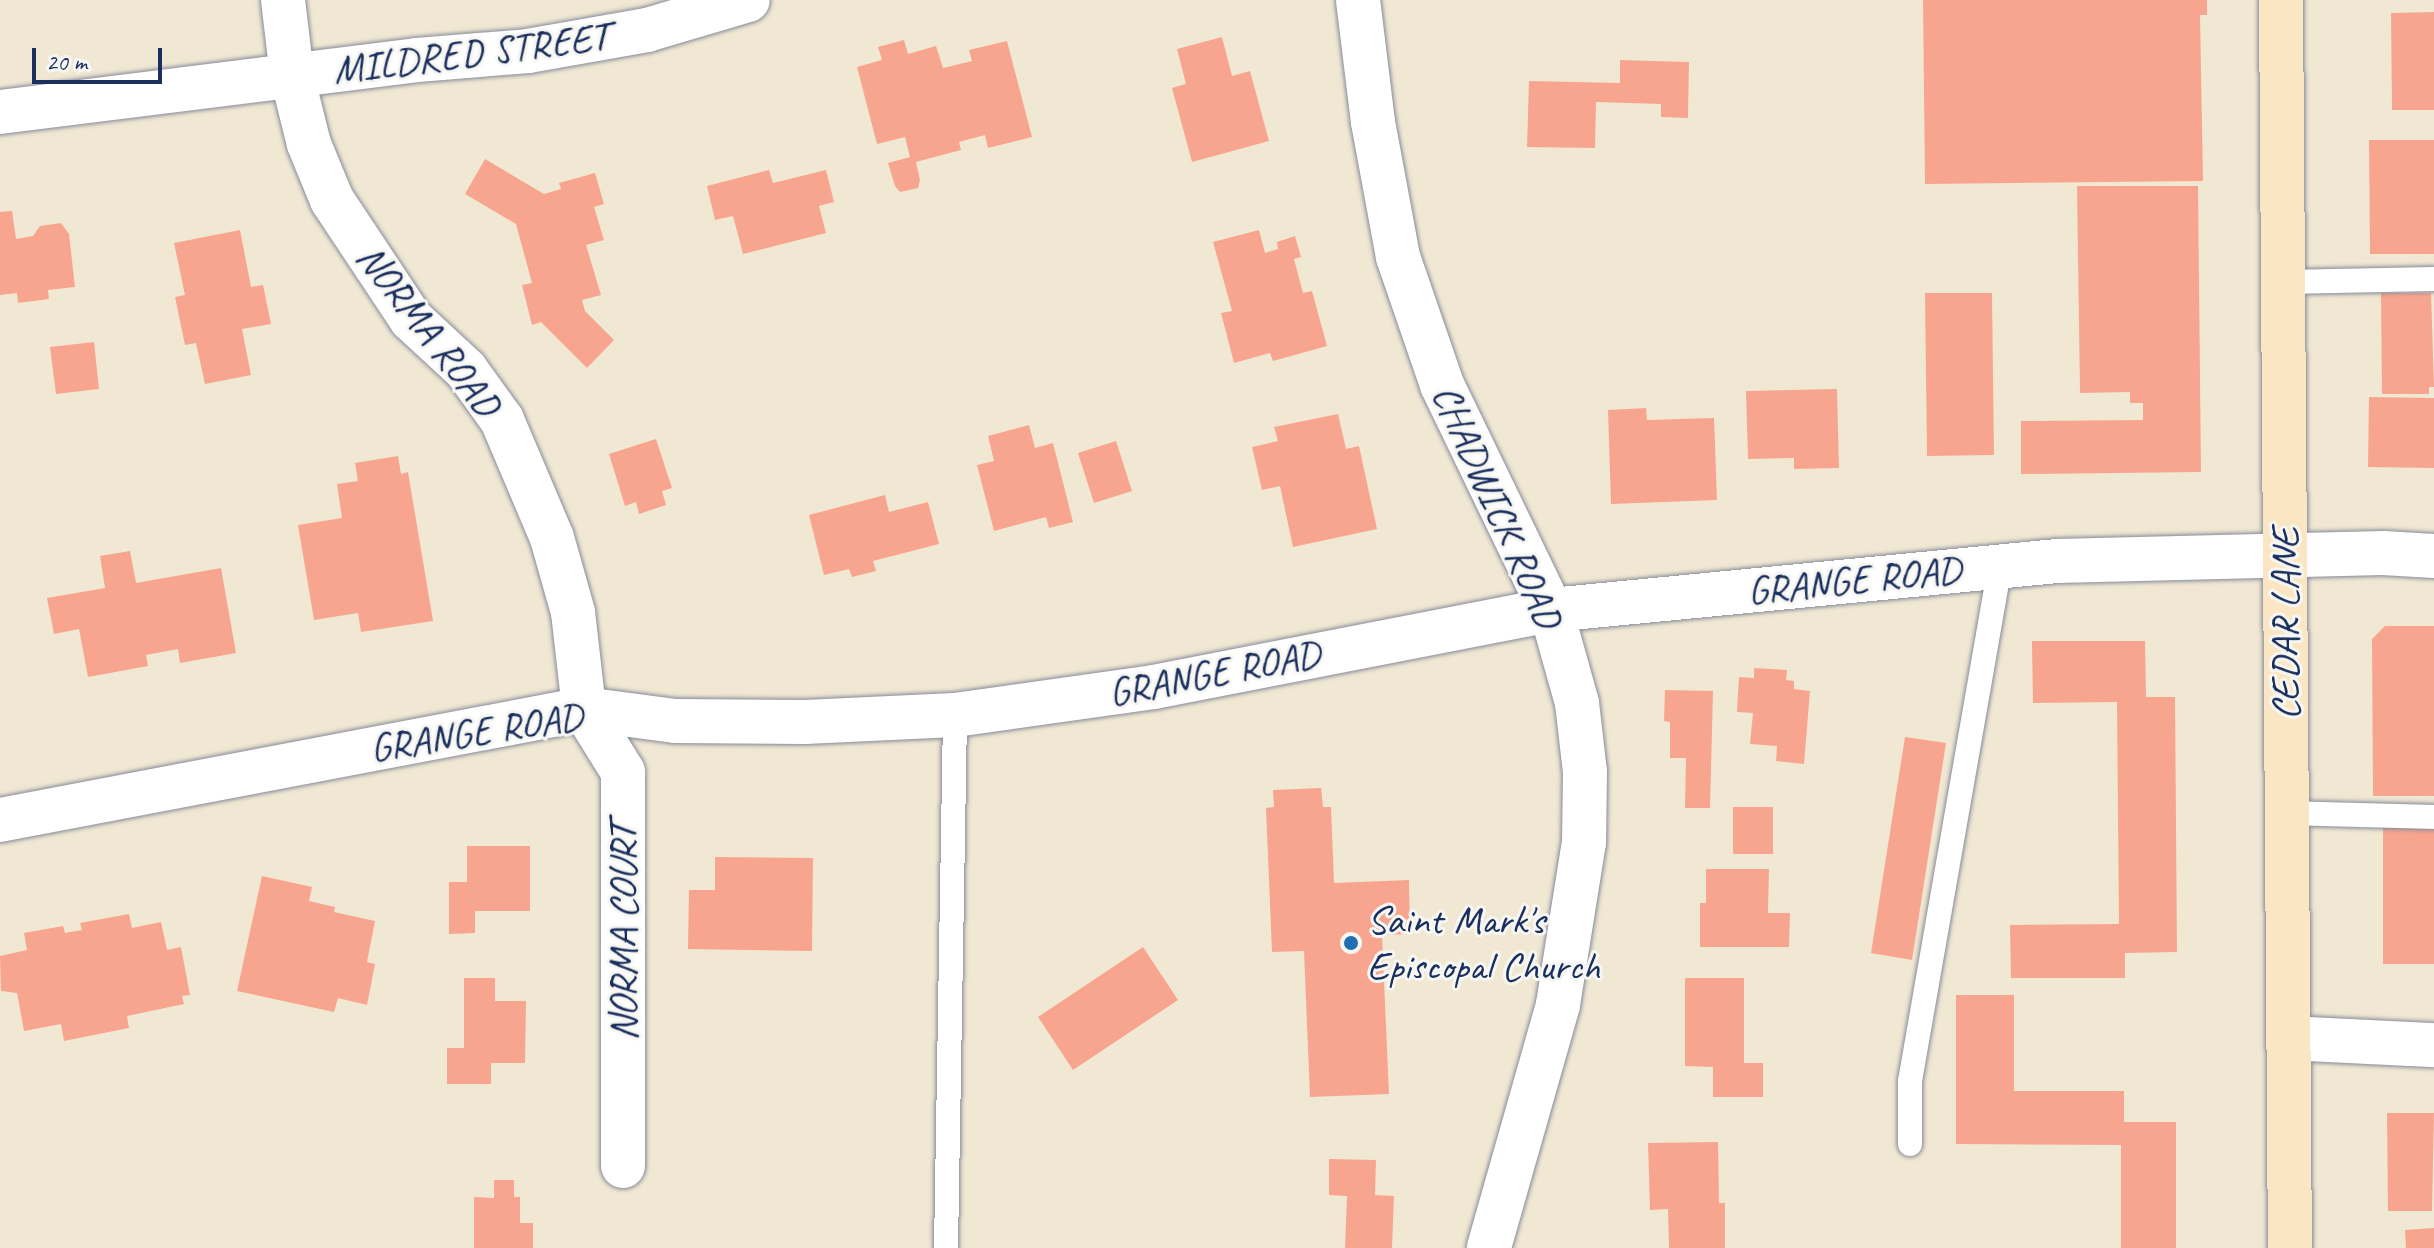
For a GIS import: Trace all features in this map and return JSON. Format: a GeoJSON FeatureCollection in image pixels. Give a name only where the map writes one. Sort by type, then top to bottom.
{"type":"FeatureCollection","features":[{"type":"Feature","properties":{"kind":"main road","name":"CEDAR LANE"},"geometry":{"type":"LineString","coordinates":[[2281,0],[2290,1248]]}},
{"type":"Feature","properties":{"kind":"street","name":"NORMA ROAD"},"geometry":{"type":"LineString","coordinates":[[283,0],[292,76],[309,144],[332,200],[411,319],[466,370],[502,420],[527,476],[552,538],[573,612],[584,709]]}},
{"type":"Feature","properties":{"kind":"street","name":"MILDRED STREET"},"geometry":{"type":"LineString","coordinates":[[0,112],[417,60],[528,51],[647,30],[748,0]]}},
{"type":"Feature","properties":{"kind":"street","name":"CHADWICK ROAD"},"geometry":{"type":"LineString","coordinates":[[1358,0],[1373,122],[1398,257],[1442,385],[1551,610],[1577,703],[1585,772],[1584,842],[1558,1005],[1489,1248]]}},
{"type":"Feature","properties":{"kind":"street","name":"GRANGE ROAD"},"geometry":{"type":"LineString","coordinates":[[0,820],[584,709],[675,721],[805,722],[955,715],[1154,687],[1551,610],[2057,561],[2285,555],[2434,556]]}},
{"type":"Feature","properties":{"kind":"street","name":"NORMA COURT"},"geometry":{"type":"LineString","coordinates":[[584,709],[623,772],[623,1166]]}},
{"type":"Feature","properties":{"kind":"street"},"geometry":{"type":"LineString","coordinates":[[2289,1038],[2434,1045]]}},
{"type":"Feature","properties":{"kind":"lane"},"geometry":{"type":"LineString","coordinates":[[2283,282],[2434,279]]}},
{"type":"Feature","properties":{"kind":"lane"},"geometry":{"type":"LineString","coordinates":[[1910,1144],[1910,1081],[2000,566]]}},
{"type":"Feature","properties":{"kind":"lane"},"geometry":{"type":"LineString","coordinates":[[946,1248],[955,715]]}},
{"type":"Feature","properties":{"kind":"lane"},"geometry":{"type":"LineString","coordinates":[[2286,813],[2434,817]]}},
{"type":"Feature","properties":{"kind":"building"},"geometry":{"type":"Polygon","coordinates":[[[1923,0],[2207,0],[2207,15],[2200,15],[2203,181],[1925,184],[1923,0]]]}},
{"type":"Feature","properties":{"kind":"building"},"geometry":{"type":"Polygon","coordinates":[[[2434,12],[2434,110],[2392,110],[2391,13],[2434,12]]]}},
{"type":"Feature","properties":{"kind":"building"},"geometry":{"type":"Polygon","coordinates":[[[1222,37],[1232,76],[1250,71],[1269,141],[1192,162],[1172,88],[1186,84],[1177,49],[1222,37]]]}},
{"type":"Feature","properties":{"kind":"building"},"geometry":{"type":"Polygon","coordinates":[[[904,40],[908,54],[936,46],[943,68],[972,61],[969,50],[1007,41],[1032,137],[988,148],[985,135],[959,142],[961,150],[916,162],[920,180],[918,188],[900,192],[888,163],[910,157],[905,137],[877,144],[857,67],[882,60],[878,47],[904,40]]]}},
{"type":"Feature","properties":{"kind":"building"},"geometry":{"type":"Polygon","coordinates":[[[1620,60],[1689,62],[1688,118],[1661,117],[1661,104],[1596,102],[1595,148],[1527,147],[1529,81],[1620,83],[1620,60]]]}},
{"type":"Feature","properties":{"kind":"building"},"geometry":{"type":"Polygon","coordinates":[[[2369,140],[2434,140],[2434,254],[2370,254],[2369,140]]]}},
{"type":"Feature","properties":{"kind":"building"},"geometry":{"type":"Polygon","coordinates":[[[485,159],[544,194],[561,189],[559,183],[595,173],[604,204],[594,207],[604,240],[586,245],[601,295],[582,300],[585,311],[614,340],[587,368],[541,322],[532,325],[522,285],[532,283],[516,224],[465,194],[485,159]]]}},
{"type":"Feature","properties":{"kind":"building"},"geometry":{"type":"Polygon","coordinates":[[[769,170],[773,183],[826,170],[834,202],[819,206],[826,233],[743,254],[733,216],[715,220],[707,186],[769,170]]]}},
{"type":"Feature","properties":{"kind":"building"},"geometry":{"type":"Polygon","coordinates":[[[2077,186],[2198,186],[2201,472],[2021,474],[2021,421],[2143,420],[2143,403],[2130,403],[2130,392],[2080,393],[2077,186]]]}},
{"type":"Feature","properties":{"kind":"building"},"geometry":{"type":"Polygon","coordinates":[[[12,211],[16,239],[33,236],[40,226],[61,223],[69,234],[75,287],[48,290],[49,299],[18,303],[17,293],[0,295],[0,212],[12,211]]]}},
{"type":"Feature","properties":{"kind":"building"},"geometry":{"type":"Polygon","coordinates":[[[240,230],[251,287],[263,285],[271,324],[242,329],[251,375],[205,384],[196,343],[185,345],[175,297],[185,295],[174,243],[240,230]]]}},
{"type":"Feature","properties":{"kind":"building"},"geometry":{"type":"Polygon","coordinates":[[[1259,230],[1265,253],[1278,249],[1277,242],[1295,236],[1301,257],[1294,259],[1303,293],[1312,291],[1327,346],[1273,361],[1270,353],[1234,363],[1221,313],[1232,311],[1213,242],[1259,230]]]}},
{"type":"Feature","properties":{"kind":"building"},"geometry":{"type":"Polygon","coordinates":[[[1925,293],[1992,293],[1994,455],[1927,456],[1925,293]]]}},
{"type":"Feature","properties":{"kind":"building"},"geometry":{"type":"Polygon","coordinates":[[[2381,293],[2431,293],[2434,387],[2429,387],[2429,394],[2382,394],[2381,293]]]}},
{"type":"Feature","properties":{"kind":"building"},"geometry":{"type":"Polygon","coordinates":[[[94,342],[99,389],[56,394],[50,347],[94,342]]]}},
{"type":"Feature","properties":{"kind":"building"},"geometry":{"type":"Polygon","coordinates":[[[1837,389],[1839,468],[1794,469],[1794,458],[1748,459],[1746,391],[1837,389]]]}},
{"type":"Feature","properties":{"kind":"building"},"geometry":{"type":"Polygon","coordinates":[[[2369,397],[2434,398],[2434,468],[2368,467],[2369,397]]]}},
{"type":"Feature","properties":{"kind":"building"},"geometry":{"type":"Polygon","coordinates":[[[1646,408],[1647,420],[1714,418],[1717,500],[1611,504],[1608,410],[1646,408]]]}},
{"type":"Feature","properties":{"kind":"building"},"geometry":{"type":"Polygon","coordinates":[[[1338,414],[1346,449],[1359,446],[1377,529],[1293,547],[1280,486],[1262,490],[1252,447],[1278,441],[1274,427],[1338,414]]]}},
{"type":"Feature","properties":{"kind":"building"},"geometry":{"type":"Polygon","coordinates":[[[1029,425],[1035,448],[1053,443],[1073,522],[1049,528],[1046,517],[994,531],[977,465],[994,461],[988,436],[1029,425]]]}},
{"type":"Feature","properties":{"kind":"building"},"geometry":{"type":"Polygon","coordinates":[[[656,439],[672,488],[662,491],[666,505],[639,514],[636,502],[625,506],[609,454],[656,439]]]}},
{"type":"Feature","properties":{"kind":"building"},"geometry":{"type":"Polygon","coordinates":[[[1116,441],[1132,491],[1094,503],[1078,453],[1116,441]]]}},
{"type":"Feature","properties":{"kind":"building"},"geometry":{"type":"Polygon","coordinates":[[[398,456],[401,474],[408,472],[433,621],[361,632],[358,613],[314,620],[298,525],[342,518],[337,484],[358,481],[355,463],[398,456]]]}},
{"type":"Feature","properties":{"kind":"building"},"geometry":{"type":"Polygon","coordinates":[[[885,495],[889,512],[928,502],[939,544],[873,561],[876,571],[852,577],[849,569],[824,575],[809,515],[885,495]]]}},
{"type":"Feature","properties":{"kind":"building"},"geometry":{"type":"Polygon","coordinates":[[[130,551],[136,583],[221,568],[236,653],[180,663],[178,649],[146,655],[148,666],[88,677],[79,629],[54,634],[47,598],[105,588],[100,556],[130,551]]]}},
{"type":"Feature","properties":{"kind":"building"},"geometry":{"type":"Polygon","coordinates":[[[2385,626],[2434,626],[2434,796],[2373,796],[2372,639],[2385,626]]]}},
{"type":"Feature","properties":{"kind":"building"},"geometry":{"type":"Polygon","coordinates":[[[2032,641],[2145,641],[2146,697],[2175,697],[2177,952],[2125,953],[2125,978],[2011,978],[2010,925],[2119,924],[2117,702],[2033,703],[2032,641]]]}},
{"type":"Feature","properties":{"kind":"building"},"geometry":{"type":"Polygon","coordinates":[[[1754,668],[1787,670],[1786,680],[1794,681],[1794,689],[1810,691],[1804,764],[1776,761],[1777,746],[1750,744],[1753,713],[1737,712],[1739,677],[1754,678],[1754,668]]]}},
{"type":"Feature","properties":{"kind":"building"},"geometry":{"type":"Polygon","coordinates":[[[1665,690],[1713,691],[1710,808],[1685,808],[1686,758],[1670,758],[1670,722],[1664,721],[1665,690]]]}},
{"type":"Feature","properties":{"kind":"building"},"geometry":{"type":"Polygon","coordinates":[[[1905,737],[1946,743],[1912,960],[1871,953],[1905,737]]]}},
{"type":"Feature","properties":{"kind":"building"},"geometry":{"type":"Polygon","coordinates":[[[1321,788],[1323,807],[1331,807],[1334,883],[1409,880],[1410,934],[1382,935],[1389,1094],[1310,1097],[1304,951],[1272,952],[1266,808],[1274,807],[1273,790],[1321,788]]]}},
{"type":"Feature","properties":{"kind":"building"},"geometry":{"type":"Polygon","coordinates":[[[1733,807],[1773,807],[1773,854],[1733,854],[1733,807]]]}},
{"type":"Feature","properties":{"kind":"building"},"geometry":{"type":"Polygon","coordinates":[[[2383,824],[2434,824],[2434,964],[2383,964],[2383,824]]]}},
{"type":"Feature","properties":{"kind":"building"},"geometry":{"type":"Polygon","coordinates":[[[467,846],[530,846],[530,911],[475,911],[475,933],[449,934],[449,882],[467,882],[467,846]]]}},
{"type":"Feature","properties":{"kind":"building"},"geometry":{"type":"Polygon","coordinates":[[[715,857],[813,858],[812,951],[688,949],[689,890],[715,890],[715,857]]]}},
{"type":"Feature","properties":{"kind":"building"},"geometry":{"type":"Polygon","coordinates":[[[1706,869],[1769,869],[1768,913],[1790,913],[1789,947],[1700,947],[1700,903],[1706,903],[1706,869]]]}},
{"type":"Feature","properties":{"kind":"building"},"geometry":{"type":"Polygon","coordinates":[[[262,876],[312,887],[309,901],[335,907],[334,912],[375,921],[367,962],[375,964],[367,1005],[338,998],[334,1012],[237,991],[262,876]]]}},
{"type":"Feature","properties":{"kind":"building"},"geometry":{"type":"Polygon","coordinates":[[[129,914],[132,928],[161,922],[167,950],[181,947],[190,995],[182,996],[184,1004],[127,1016],[129,1028],[64,1041],[61,1024],[24,1031],[17,993],[1,991],[0,956],[27,950],[24,933],[63,926],[65,933],[82,930],[80,923],[129,914]]]}},
{"type":"Feature","properties":{"kind":"building"},"geometry":{"type":"Polygon","coordinates":[[[1143,947],[1178,1000],[1073,1070],[1038,1017],[1143,947]]]}},
{"type":"Feature","properties":{"kind":"building"},"geometry":{"type":"Polygon","coordinates":[[[464,978],[495,978],[495,1001],[526,1001],[525,1063],[491,1063],[491,1084],[447,1084],[447,1048],[464,1048],[464,978]]]}},
{"type":"Feature","properties":{"kind":"building"},"geometry":{"type":"Polygon","coordinates":[[[1685,978],[1744,978],[1744,1063],[1763,1063],[1763,1097],[1713,1097],[1713,1067],[1685,1066],[1685,978]]]}},
{"type":"Feature","properties":{"kind":"building"},"geometry":{"type":"Polygon","coordinates":[[[1956,995],[2014,995],[2014,1091],[2124,1091],[2124,1122],[2176,1122],[2176,1248],[2121,1248],[2121,1145],[1956,1144],[1956,995]]]}},
{"type":"Feature","properties":{"kind":"building"},"geometry":{"type":"Polygon","coordinates":[[[2387,1113],[2434,1113],[2432,1211],[2388,1211],[2387,1113]]]}},
{"type":"Feature","properties":{"kind":"building"},"geometry":{"type":"Polygon","coordinates":[[[1718,1142],[1719,1203],[1725,1203],[1725,1248],[1669,1248],[1668,1209],[1650,1210],[1648,1143],[1718,1142]]]}},
{"type":"Feature","properties":{"kind":"building"},"geometry":{"type":"Polygon","coordinates":[[[1329,1159],[1376,1160],[1375,1195],[1394,1196],[1392,1248],[1345,1248],[1347,1196],[1329,1195],[1329,1159]]]}},
{"type":"Feature","properties":{"kind":"building"},"geometry":{"type":"Polygon","coordinates":[[[494,1180],[514,1180],[514,1197],[520,1197],[520,1223],[533,1223],[533,1248],[474,1248],[474,1197],[494,1198],[494,1180]]]}},
{"type":"Feature","properties":{"kind":"building"},"geometry":{"type":"Polygon","coordinates":[[[2434,1228],[2434,1248],[2406,1248],[2405,1230],[2434,1228]]]}},
{"type":"Feature","properties":{"kind":"place","name":"Saint Mark's Episcopal Church"},"geometry":{"type":"Point","coordinates":[1351,943]}}]}
